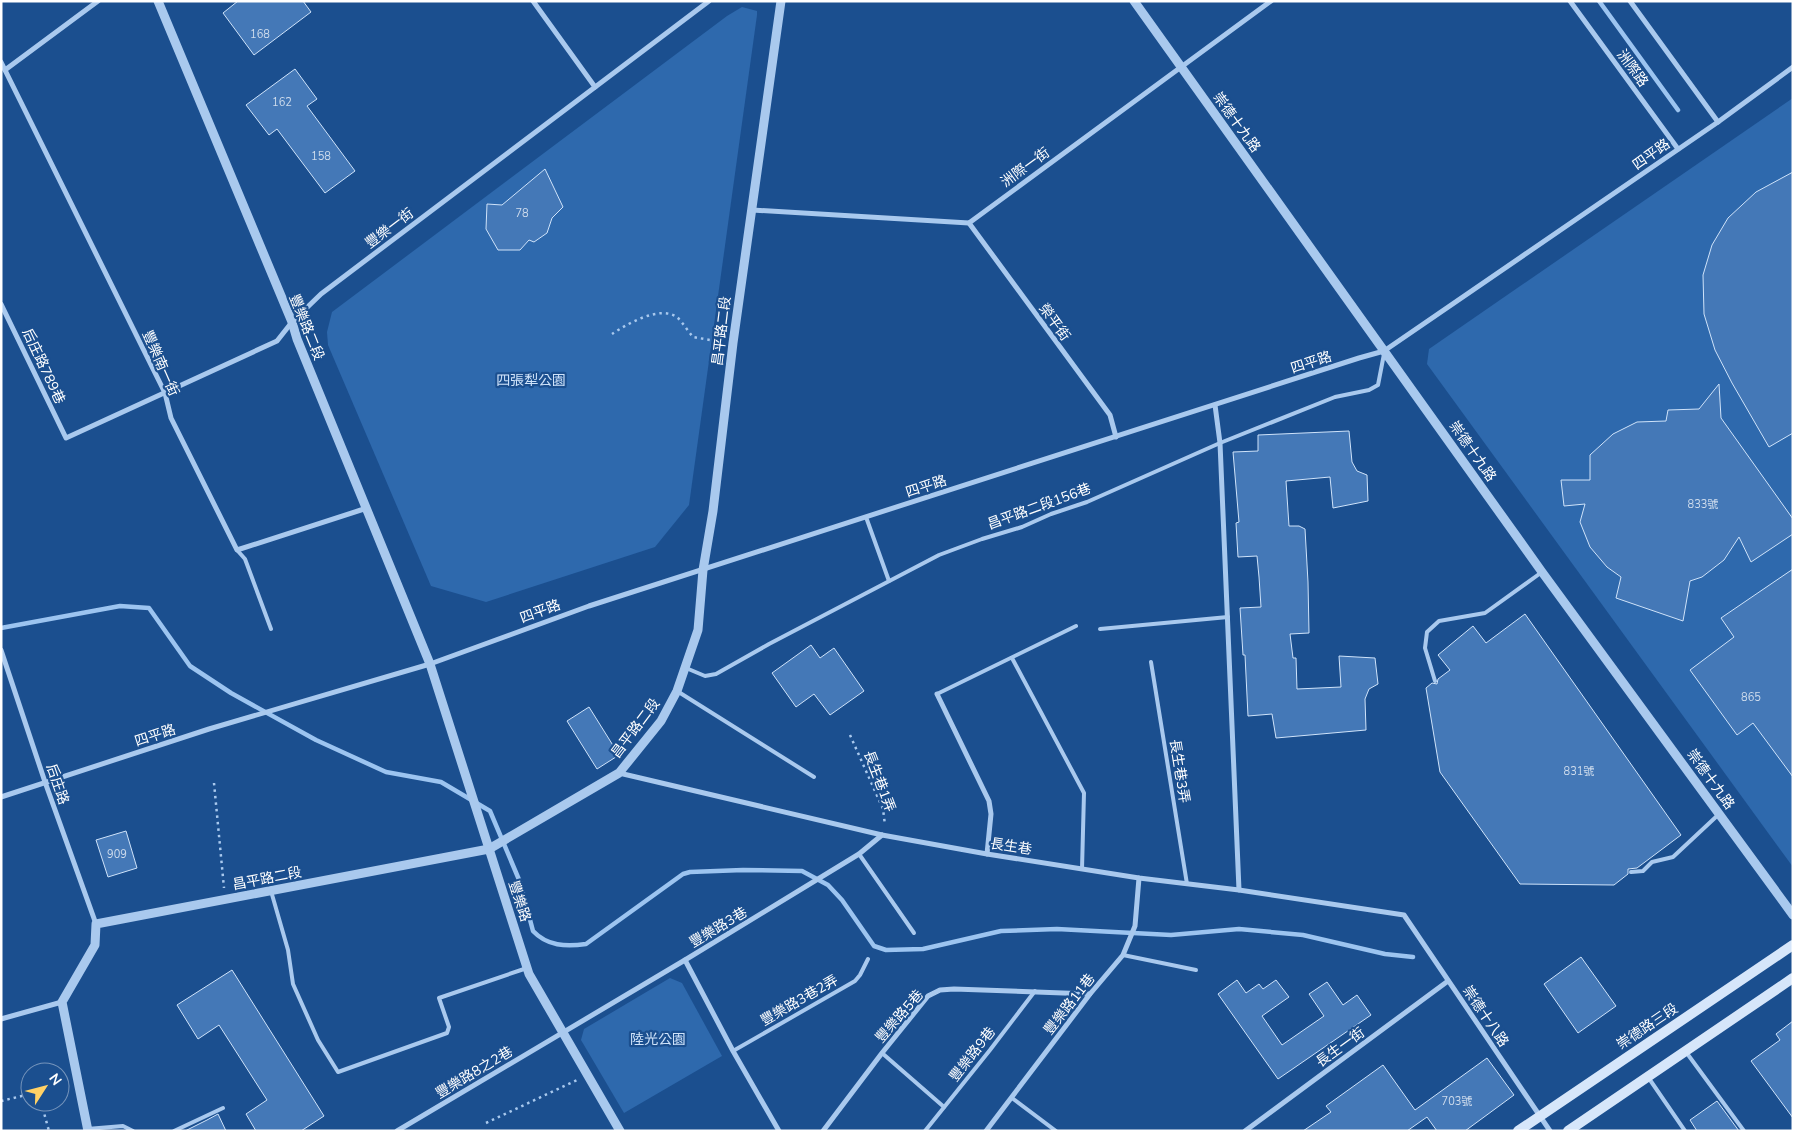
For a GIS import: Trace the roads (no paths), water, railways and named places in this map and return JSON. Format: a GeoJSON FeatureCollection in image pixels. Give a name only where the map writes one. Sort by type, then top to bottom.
{"type":"FeatureCollection","features":[{"type":"Feature","properties":{"kind":"main road","name":"崇德路三段"},"geometry":{"type":"LineString","coordinates":[[1518,1131],[1793,945]]}},
{"type":"Feature","properties":{"kind":"main road"},"geometry":{"type":"LineString","coordinates":[[1568,1131],[1793,978]]}},
{"type":"Feature","properties":{"kind":"street"},"geometry":{"type":"LineString","coordinates":[[3,71],[98,1]]}},
{"type":"Feature","properties":{"kind":"street","name":"豐樂路二段"},"geometry":{"type":"LineString","coordinates":[[158,1],[292,322],[297,339],[430,664]]}},
{"type":"Feature","properties":{"kind":"street"},"geometry":{"type":"LineString","coordinates":[[533,1],[595,87]]}},
{"type":"Feature","properties":{"kind":"street","name":"豐樂一街"},"geometry":{"type":"LineString","coordinates":[[66,438],[277,341],[292,322],[321,294],[709,1]]}},
{"type":"Feature","properties":{"kind":"street","name":"昌平路二段"},"geometry":{"type":"LineString","coordinates":[[96,924],[490,849],[619,773],[661,720],[677,691],[698,630],[703,570],[713,511],[733,343],[781,1]]}},
{"type":"Feature","properties":{"kind":"street","name":"崇德十九路"},"geometry":{"type":"LineString","coordinates":[[1134,1],[1542,572],[1793,915]]}},
{"type":"Feature","properties":{"kind":"street","name":"洲際一街"},"geometry":{"type":"LineString","coordinates":[[969,223],[1271,1]]}},
{"type":"Feature","properties":{"kind":"street","name":"洲際路"},"geometry":{"type":"LineString","coordinates":[[1570,1],[1678,149]]}},
{"type":"Feature","properties":{"kind":"street"},"geometry":{"type":"LineString","coordinates":[[1630,1],[1718,122]]}},
{"type":"Feature","properties":{"kind":"street","name":"豐樂南一街"},"geometry":{"type":"LineString","coordinates":[[1,62],[3,71],[165,393],[171,418],[236,550]]}},
{"type":"Feature","properties":{"kind":"street","name":"四平路"},"geometry":{"type":"LineString","coordinates":[[1,797],[209,729],[430,664],[589,606],[1384,352],[1718,122],[1793,67]]}},
{"type":"Feature","properties":{"kind":"street"},"geometry":{"type":"LineString","coordinates":[[752,210],[969,223]]}},
{"type":"Feature","properties":{"kind":"street","name":"榮平街"},"geometry":{"type":"LineString","coordinates":[[969,223],[1110,416],[1116,437]]}},
{"type":"Feature","properties":{"kind":"street","name":"后庄路789巷"},"geometry":{"type":"LineString","coordinates":[[1,304],[66,438]]}},
{"type":"Feature","properties":{"kind":"street"},"geometry":{"type":"LineString","coordinates":[[1215,405],[1220,443],[1239,890]]}},
{"type":"Feature","properties":{"kind":"street"},"geometry":{"type":"LineString","coordinates":[[236,550],[367,508]]}},
{"type":"Feature","properties":{"kind":"street","name":"后庄路"},"geometry":{"type":"LineString","coordinates":[[1,650],[45,782],[96,924]]}},
{"type":"Feature","properties":{"kind":"street","name":"豐樂路"},"geometry":{"type":"LineString","coordinates":[[430,664],[527,967],[620,1131]]}},
{"type":"Feature","properties":{"kind":"street"},"geometry":{"type":"LineString","coordinates":[[937,694],[989,801],[991,814],[987,854]]}},
{"type":"Feature","properties":{"kind":"street","name":"長生巷"},"geometry":{"type":"LineString","coordinates":[[619,773],[882,835],[987,854],[1139,878],[1239,890],[1404,915]]}},
{"type":"Feature","properties":{"kind":"street","name":"豐樂路3巷"},"geometry":{"type":"LineString","coordinates":[[563,1033],[859,854],[882,835]]}},
{"type":"Feature","properties":{"kind":"street","name":"豐樂路11巷"},"geometry":{"type":"LineString","coordinates":[[986,1131],[1090,994],[1123,955],[1135,926],[1139,878]]}},
{"type":"Feature","properties":{"kind":"street","name":"崇德十八路"},"geometry":{"type":"LineString","coordinates":[[1404,915],[1550,1131]]}},
{"type":"Feature","properties":{"kind":"street"},"geometry":{"type":"LineString","coordinates":[[87,1130],[62,1002],[95,945],[96,924]]}},
{"type":"Feature","properties":{"kind":"street"},"geometry":{"type":"LineString","coordinates":[[685,960],[733,1051],[779,1131]]}},
{"type":"Feature","properties":{"kind":"street","name":"長生一街"},"geometry":{"type":"LineString","coordinates":[[1245,1131],[1448,980]]}},
{"type":"Feature","properties":{"kind":"street","name":"豐樂路5巷"},"geometry":{"type":"LineString","coordinates":[[823,1131],[928,996],[940,990],[1035,991],[1090,994]]}},
{"type":"Feature","properties":{"kind":"street"},"geometry":{"type":"LineString","coordinates":[[1,1020],[62,1002]]}},
{"type":"Feature","properties":{"kind":"street","name":"豐樂路8之2巷"},"geometry":{"type":"LineString","coordinates":[[397,1131],[563,1033]]}},
{"type":"Feature","properties":{"kind":"lane","name":"昌平路二段156巷"},"geometry":{"type":"LineString","coordinates":[[686,668],[705,676],[716,674],[939,555],[982,539],[1022,528],[1051,514],[1087,502],[1220,443],[1334,398],[1369,390],[1378,385],[1384,352]]}},
{"type":"Feature","properties":{"kind":"lane"},"geometry":{"type":"LineString","coordinates":[[866,517],[889,581]]}},
{"type":"Feature","properties":{"kind":"lane"},"geometry":{"type":"LineString","coordinates":[[236,550],[245,559],[271,629]]}},
{"type":"Feature","properties":{"kind":"lane"},"geometry":{"type":"LineString","coordinates":[[1436,681],[1425,648],[1427,632],[1439,621],[1485,613],[1542,572]]}},
{"type":"Feature","properties":{"kind":"lane"},"geometry":{"type":"LineString","coordinates":[[1100,629],[1228,617]]}},
{"type":"Feature","properties":{"kind":"lane"},"geometry":{"type":"LineString","coordinates":[[937,694],[1076,626]]}},
{"type":"Feature","properties":{"kind":"lane"},"geometry":{"type":"LineString","coordinates":[[1012,658],[1084,794],[1082,869]]}},
{"type":"Feature","properties":{"kind":"lane","name":"長生巷3弄"},"geometry":{"type":"LineString","coordinates":[[1151,662],[1187,884]]}},
{"type":"Feature","properties":{"kind":"lane"},"geometry":{"type":"LineString","coordinates":[[677,691],[814,777]]}},
{"type":"Feature","properties":{"kind":"lane"},"geometry":{"type":"LineString","coordinates":[[1631,872],[1643,871],[1652,862],[1673,856],[1719,815]]}},
{"type":"Feature","properties":{"kind":"lane"},"geometry":{"type":"LineString","coordinates":[[859,854],[914,933]]}},
{"type":"Feature","properties":{"kind":"lane"},"geometry":{"type":"LineString","coordinates":[[271,891],[288,950],[293,984],[318,1040],[338,1072],[447,1033],[449,1027],[439,998],[527,967]]}},
{"type":"Feature","properties":{"kind":"lane"},"geometry":{"type":"LineString","coordinates":[[1123,955],[1196,970]]}},
{"type":"Feature","properties":{"kind":"lane","name":"豐樂路3巷2弄"},"geometry":{"type":"LineString","coordinates":[[733,1051],[855,981],[868,959]]}},
{"type":"Feature","properties":{"kind":"lane","name":"豐樂路9巷"},"geometry":{"type":"LineString","coordinates":[[925,1131],[1035,991]]}},
{"type":"Feature","properties":{"kind":"lane"},"geometry":{"type":"LineString","coordinates":[[1686,1051],[1744,1131]]}},
{"type":"Feature","properties":{"kind":"lane"},"geometry":{"type":"LineString","coordinates":[[882,1053],[944,1107]]}},
{"type":"Feature","properties":{"kind":"lane"},"geometry":{"type":"LineString","coordinates":[[1648,1077],[1685,1131]]}},
{"type":"Feature","properties":{"kind":"lane"},"geometry":{"type":"LineString","coordinates":[[1012,1098],[1056,1131]]}},
{"type":"Feature","properties":{"kind":"lane"},"geometry":{"type":"LineString","coordinates":[[174,1131],[223,1108]]}},
{"type":"Feature","properties":{"kind":"lane"},"geometry":{"type":"LineString","coordinates":[[87,1130],[123,1126],[133,1131]]}},
{"type":"Feature","properties":{"kind":"waterway"},"geometry":{"type":"LineString","coordinates":[[1599,1],[1678,110]]}},
{"type":"Feature","properties":{"kind":"waterway"},"geometry":{"type":"LineString","coordinates":[[1,628],[120,606],[149,608],[190,666],[231,693],[316,740],[386,772],[441,782],[490,811],[520,882],[533,931],[544,940],[557,944],[586,944],[683,874],[690,872],[743,870],[802,871],[828,885],[842,900],[874,946],[886,950],[923,949],[1001,931],[1057,929],[1171,935],[1239,929],[1303,935],[1385,954],[1413,957]]}},
{"type":"Feature","properties":{"kind":"park label","name":"四張犁公園"},"geometry":{"type":"Point","coordinates":[531,380]}},
{"type":"Feature","properties":{"kind":"park label","name":"陸光公園"},"geometry":{"type":"Point","coordinates":[658,1039]}}]}
